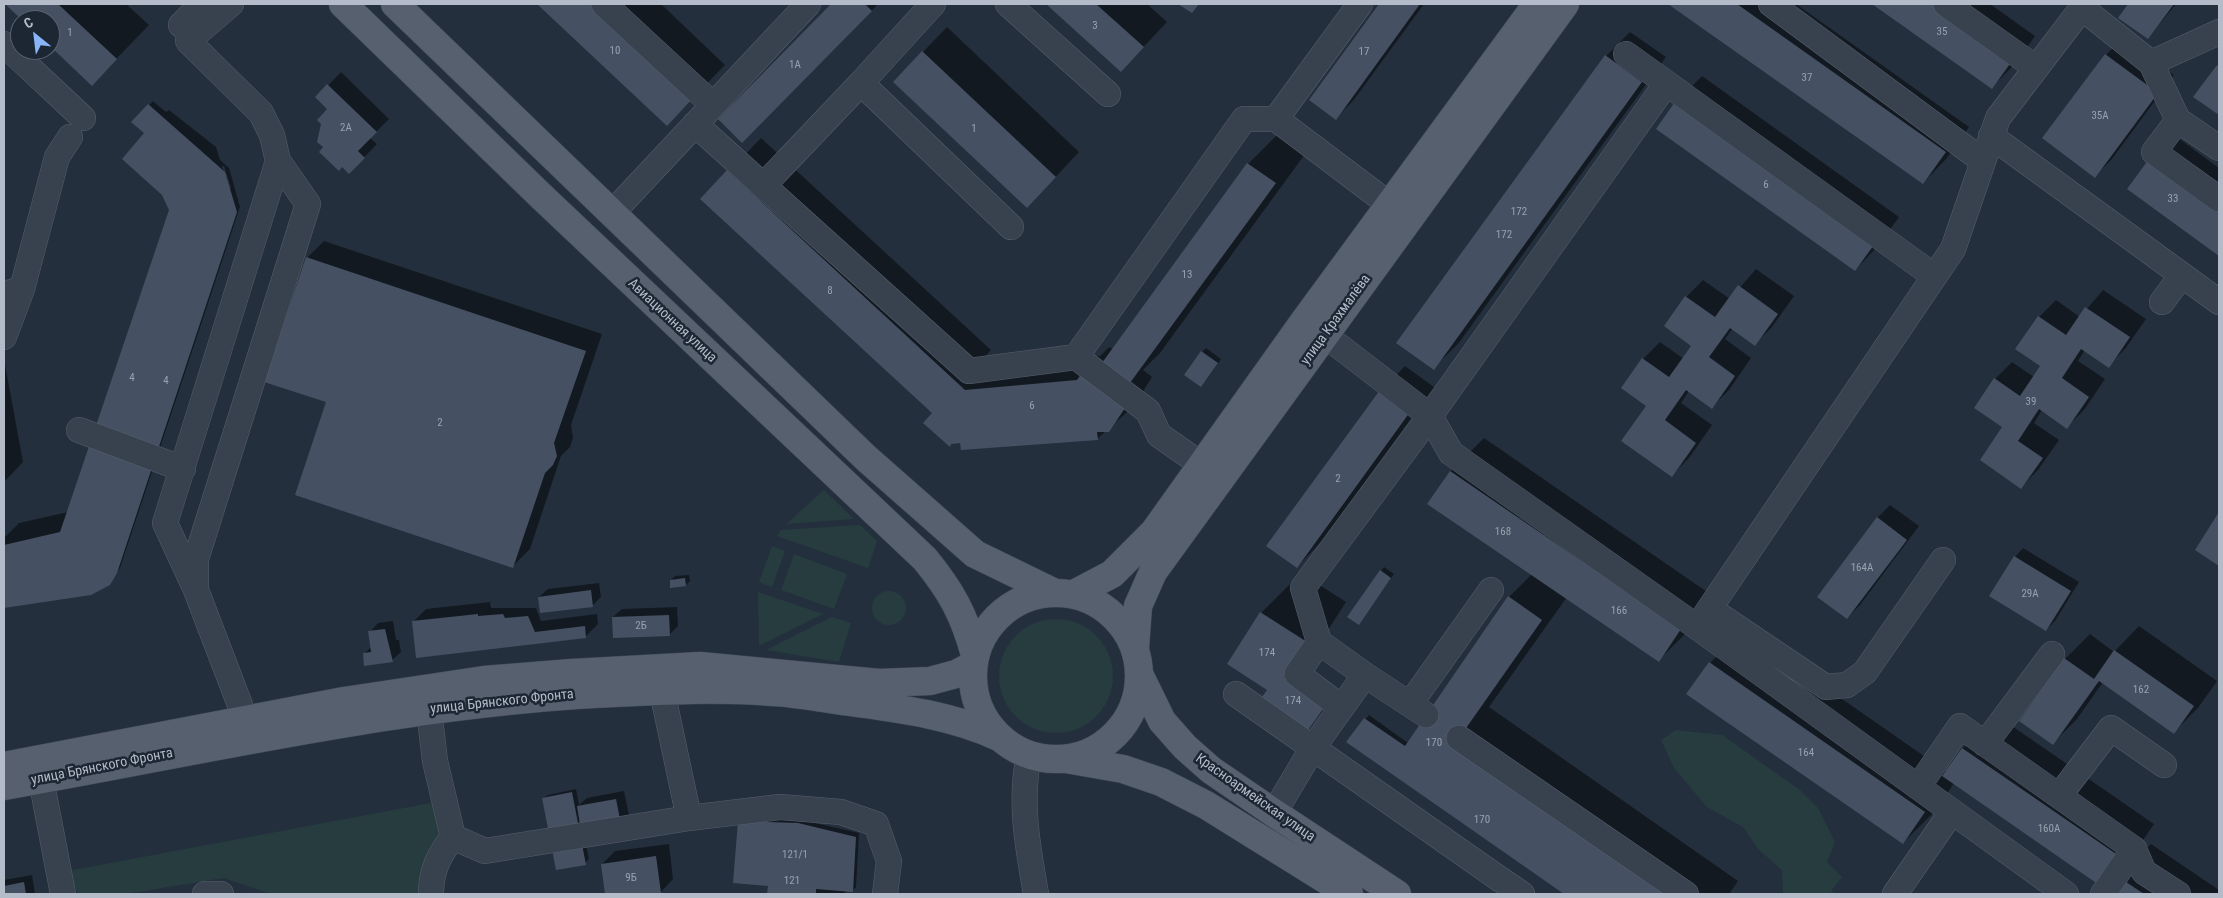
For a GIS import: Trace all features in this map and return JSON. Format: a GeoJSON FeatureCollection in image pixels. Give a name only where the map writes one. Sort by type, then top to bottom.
{"type":"FeatureCollection","features":[{"type":"Feature","properties":{"kind":"main road","name":"Авиационная улица"},"geometry":{"type":"LineString","coordinates":[[343,4],[549,203],[925,559],[950,591],[967,624],[974,660]]}},
{"type":"Feature","properties":{"kind":"main road"},"geometry":{"type":"LineString","coordinates":[[395,4],[866,458],[975,554],[1064,593],[1100,605],[1121,623],[1135,648],[1140,676],[1136,700],[1120,728],[1110,740],[1088,752],[1065,759],[1029,755],[1001,738],[987,723],[978,705],[973,686],[974,660],[986,630],[1004,610],[1027,597],[1064,593]]}},
{"type":"Feature","properties":{"kind":"main road","name":"улица Крахмалёва"},"geometry":{"type":"LineString","coordinates":[[1135,648],[1138,606],[1153,572],[1315,327],[1390,205],[1537,4]]}},
{"type":"Feature","properties":{"kind":"main road","name":"улица Крахмалёва"},"geometry":{"type":"LineString","coordinates":[[1064,593],[1112,574],[1154,532],[1202,465],[1315,327],[1565,4]]}},
{"type":"Feature","properties":{"kind":"main road","name":"улица Брянского Фронта"},"geometry":{"type":"LineString","coordinates":[[4,766],[246,730],[584,693],[662,679],[700,666],[879,683],[930,681],[956,674],[974,660]]}},
{"type":"Feature","properties":{"kind":"main road","name":"улица Брянского Фронта"},"geometry":{"type":"LineString","coordinates":[[4,786],[433,687],[572,673],[662,679],[870,705],[974,726],[1001,738]]}},
{"type":"Feature","properties":{"kind":"main road","name":"Красноармейская улица"},"geometry":{"type":"LineString","coordinates":[[1140,676],[1162,721],[1185,747],[1211,770],[1396,894]]}},
{"type":"Feature","properties":{"kind":"main road","name":"Красноармейская улица"},"geometry":{"type":"LineString","coordinates":[[1065,759],[1123,769],[1161,782],[1206,805],[1349,894]]}},
{"type":"Feature","properties":{"kind":"street"},"geometry":{"type":"LineString","coordinates":[[181,26],[202,4]]}},
{"type":"Feature","properties":{"kind":"street"},"geometry":{"type":"LineString","coordinates":[[196,590],[196,559],[308,204],[278,161],[272,135],[261,113],[188,41],[231,4]]}},
{"type":"Feature","properties":{"kind":"street"},"geometry":{"type":"LineString","coordinates":[[604,4],[712,104]]}},
{"type":"Feature","properties":{"kind":"street"},"geometry":{"type":"LineString","coordinates":[[612,213],[712,104],[808,4]]}},
{"type":"Feature","properties":{"kind":"street"},"geometry":{"type":"LineString","coordinates":[[763,186],[933,4]]}},
{"type":"Feature","properties":{"kind":"street"},"geometry":{"type":"LineString","coordinates":[[1008,4],[1108,94]]}},
{"type":"Feature","properties":{"kind":"street"},"geometry":{"type":"LineString","coordinates":[[1276,119],[1360,4]]}},
{"type":"Feature","properties":{"kind":"street"},"geometry":{"type":"LineString","coordinates":[[1771,4],[1983,161]]}},
{"type":"Feature","properties":{"kind":"street"},"geometry":{"type":"LineString","coordinates":[[1946,4],[2036,68]]}},
{"type":"Feature","properties":{"kind":"street"},"geometry":{"type":"LineString","coordinates":[[1704,618],[1952,249],[1998,118],[2083,6],[2151,63],[2178,120],[2219,148]]}},
{"type":"Feature","properties":{"kind":"street"},"geometry":{"type":"LineString","coordinates":[[2151,63],[2219,32]]}},
{"type":"Feature","properties":{"kind":"street"},"geometry":{"type":"LineString","coordinates":[[4,44],[76,128],[57,157],[13,291],[4,337]]}},
{"type":"Feature","properties":{"kind":"street"},"geometry":{"type":"LineString","coordinates":[[1626,54],[1934,276]]}},
{"type":"Feature","properties":{"kind":"street"},"geometry":{"type":"LineString","coordinates":[[861,83],[1011,227]]}},
{"type":"Feature","properties":{"kind":"street"},"geometry":{"type":"LineString","coordinates":[[1492,590],[1418,709],[1365,675],[1319,642],[1303,588],[1430,416],[1666,84]]}},
{"type":"Feature","properties":{"kind":"street"},"geometry":{"type":"LineString","coordinates":[[1076,357],[1244,119],[1276,119],[1390,205]]}},
{"type":"Feature","properties":{"kind":"street"},"geometry":{"type":"LineString","coordinates":[[2178,120],[2154,152],[2219,199]]}},
{"type":"Feature","properties":{"kind":"street"},"geometry":{"type":"LineString","coordinates":[[694,124],[969,371],[1076,357],[1148,411],[1159,435],[1202,465]]}},
{"type":"Feature","properties":{"kind":"street"},"geometry":{"type":"LineString","coordinates":[[1991,136],[2219,302]]}},
{"type":"Feature","properties":{"kind":"street"},"geometry":{"type":"LineString","coordinates":[[246,730],[240,706],[196,590],[165,524],[184,469],[278,161]]}},
{"type":"Feature","properties":{"kind":"street"},"geometry":{"type":"LineString","coordinates":[[2162,302],[2182,275]]}},
{"type":"Feature","properties":{"kind":"street"},"geometry":{"type":"LineString","coordinates":[[1315,327],[1430,416],[1450,453],[1704,618],[1826,687],[1847,685],[1865,672],[1943,560]]}},
{"type":"Feature","properties":{"kind":"street"},"geometry":{"type":"LineString","coordinates":[[79,430],[184,469]]}},
{"type":"Feature","properties":{"kind":"street"},"geometry":{"type":"LineString","coordinates":[[1704,618],[1918,787],[2066,894]]}},
{"type":"Feature","properties":{"kind":"street"},"geometry":{"type":"LineString","coordinates":[[1319,642],[1297,674],[1341,707]]}},
{"type":"Feature","properties":{"kind":"street"},"geometry":{"type":"LineString","coordinates":[[1986,744],[2052,654]]}},
{"type":"Feature","properties":{"kind":"street"},"geometry":{"type":"LineString","coordinates":[[1274,813],[1312,749],[1365,675]]}},
{"type":"Feature","properties":{"kind":"street"},"geometry":{"type":"LineString","coordinates":[[662,679],[688,818]]}},
{"type":"Feature","properties":{"kind":"street"},"geometry":{"type":"LineString","coordinates":[[1236,694],[1312,749],[1522,894]]}},
{"type":"Feature","properties":{"kind":"street"},"geometry":{"type":"LineString","coordinates":[[429,710],[435,761],[454,837]]}},
{"type":"Feature","properties":{"kind":"street"},"geometry":{"type":"LineString","coordinates":[[1918,787],[1960,726],[2134,849],[2144,872],[2178,894]]}},
{"type":"Feature","properties":{"kind":"street"},"geometry":{"type":"LineString","coordinates":[[2059,796],[2111,728],[2164,765]]}},
{"type":"Feature","properties":{"kind":"street"},"geometry":{"type":"LineString","coordinates":[[1459,738],[1686,894]]}},
{"type":"Feature","properties":{"kind":"street"},"geometry":{"type":"LineString","coordinates":[[1029,755],[1024,776],[1024,797],[1027,842],[1036,894]]}},
{"type":"Feature","properties":{"kind":"street"},"geometry":{"type":"LineString","coordinates":[[41,779],[63,894]]}},
{"type":"Feature","properties":{"kind":"street"},"geometry":{"type":"LineString","coordinates":[[454,837],[485,851],[688,818],[780,807],[841,812],[876,824],[889,861],[885,894]]}},
{"type":"Feature","properties":{"kind":"street"},"geometry":{"type":"LineString","coordinates":[[1895,894],[1951,812]]}},
{"type":"Feature","properties":{"kind":"street"},"geometry":{"type":"LineString","coordinates":[[432,894],[431,877],[438,856],[454,837]]}},
{"type":"Feature","properties":{"kind":"street"},"geometry":{"type":"LineString","coordinates":[[2103,894],[2134,849]]}},
{"type":"Feature","properties":{"kind":"street"},"geometry":{"type":"LineString","coordinates":[[205,894],[221,894]]}},
{"type":"Feature","properties":{"kind":"green space"},"geometry":{"type":"Polygon","coordinates":[[[824,490],[854,519],[786,524],[824,490]]]}},
{"type":"Feature","properties":{"kind":"green space"},"geometry":{"type":"Polygon","coordinates":[[[860,525],[877,541],[868,568],[777,536],[781,530],[860,525]]]}},
{"type":"Feature","properties":{"kind":"green space"},"geometry":{"type":"Polygon","coordinates":[[[772,546],[785,551],[772,587],[759,582],[772,546]]]}},
{"type":"Feature","properties":{"kind":"green space"},"geometry":{"type":"Polygon","coordinates":[[[794,554],[847,574],[834,609],[781,590],[794,554]]]}},
{"type":"Feature","properties":{"kind":"green space"},"geometry":{"type":"Polygon","coordinates":[[[889,591],[901,596],[906,608],[901,620],[889,625],[877,620],[872,608],[877,596],[889,591]]]}},
{"type":"Feature","properties":{"kind":"green space"},"geometry":{"type":"Polygon","coordinates":[[[758,592],[823,614],[759,646],[758,592]]]}},
{"type":"Feature","properties":{"kind":"green space"},"geometry":{"type":"Polygon","coordinates":[[[832,617],[851,623],[839,662],[766,650],[832,617]]]}},
{"type":"Feature","properties":{"kind":"green space"},"geometry":{"type":"Polygon","coordinates":[[[1056,619],[1078,623],[1097,635],[1109,654],[1113,676],[1109,698],[1097,717],[1078,729],[1056,733],[1034,729],[1015,717],[1003,698],[999,676],[1003,654],[1015,635],[1034,623],[1056,619]]]}},
{"type":"Feature","properties":{"kind":"green space"},"geometry":{"type":"Polygon","coordinates":[[[1676,730],[1722,735],[1800,790],[1818,808],[1835,842],[1827,862],[1842,877],[1831,891],[1838,894],[1783,894],[1782,870],[1758,849],[1743,827],[1707,807],[1674,768],[1661,740],[1676,730]]]}},
{"type":"Feature","properties":{"kind":"green space"},"geometry":{"type":"Polygon","coordinates":[[[441,801],[445,829],[435,894],[271,894],[224,878],[125,894],[78,894],[68,871],[441,801]]]}},
{"type":"Feature","properties":{"kind":"building"},"geometry":{"type":"Polygon","coordinates":[[[5,4],[58,4],[117,59],[92,86],[60,56],[60,10],[11,10],[5,4]]]}},
{"type":"Feature","properties":{"kind":"building"},"geometry":{"type":"Polygon","coordinates":[[[537,4],[593,4],[693,98],[667,126],[537,4]]]}},
{"type":"Feature","properties":{"kind":"building"},"geometry":{"type":"Polygon","coordinates":[[[831,4],[865,4],[872,11],[742,143],[718,119],[831,4]]]}},
{"type":"Feature","properties":{"kind":"building"},"geometry":{"type":"Polygon","coordinates":[[[1046,4],[1096,4],[1144,47],[1121,72],[1046,4]]]}},
{"type":"Feature","properties":{"kind":"building"},"geometry":{"type":"Polygon","coordinates":[[[1178,4],[1199,4],[1192,13],[1178,4]]]}},
{"type":"Feature","properties":{"kind":"building"},"geometry":{"type":"Polygon","coordinates":[[[1379,4],[1420,4],[1336,120],[1309,100],[1379,4]]]}},
{"type":"Feature","properties":{"kind":"building"},"geometry":{"type":"Polygon","coordinates":[[[1668,4],[1737,4],[1946,152],[1923,184],[1668,4]]]}},
{"type":"Feature","properties":{"kind":"building"},"geometry":{"type":"Polygon","coordinates":[[[1872,4],[1932,4],[2012,61],[1992,89],[1872,4]]]}},
{"type":"Feature","properties":{"kind":"building"},"geometry":{"type":"Polygon","coordinates":[[[2128,4],[2174,4],[2148,39],[2118,18],[2128,4]]]}},
{"type":"Feature","properties":{"kind":"building"},"geometry":{"type":"Polygon","coordinates":[[[922,51],[1056,177],[1027,208],[893,82],[922,51]]]}},
{"type":"Feature","properties":{"kind":"building"},"geometry":{"type":"Polygon","coordinates":[[[2105,54],[2158,93],[2095,178],[2042,138],[2105,54]]]}},
{"type":"Feature","properties":{"kind":"building"},"geometry":{"type":"Polygon","coordinates":[[[1605,55],[1642,82],[1434,370],[1396,343],[1605,55]]]}},
{"type":"Feature","properties":{"kind":"building"},"geometry":{"type":"Polygon","coordinates":[[[2217,65],[2219,67],[2219,115],[2193,97],[2217,65]]]}},
{"type":"Feature","properties":{"kind":"building"},"geometry":{"type":"Polygon","coordinates":[[[327,84],[377,132],[358,151],[365,158],[349,174],[342,167],[339,171],[319,152],[323,147],[317,142],[321,124],[317,120],[327,109],[315,97],[327,84]]]}},
{"type":"Feature","properties":{"kind":"building"},"geometry":{"type":"Polygon","coordinates":[[[1677,99],[1876,242],[1855,271],[1656,129],[1677,99]]]}},
{"type":"Feature","properties":{"kind":"building"},"geometry":{"type":"Polygon","coordinates":[[[148,104],[225,172],[237,212],[117,573],[110,585],[91,595],[4,608],[4,545],[60,532],[169,210],[162,195],[122,159],[144,133],[131,122],[148,104]]]}},
{"type":"Feature","properties":{"kind":"building"},"geometry":{"type":"Polygon","coordinates":[[[2149,159],[2219,209],[2219,256],[2127,189],[2149,159]]]}},
{"type":"Feature","properties":{"kind":"building"},"geometry":{"type":"Polygon","coordinates":[[[1247,163],[1276,183],[1127,387],[1099,367],[1247,163]]]}},
{"type":"Feature","properties":{"kind":"building"},"geometry":{"type":"Polygon","coordinates":[[[727,170],[965,390],[1077,380],[1084,370],[1129,402],[1109,432],[1097,432],[1098,440],[961,450],[960,443],[951,444],[950,447],[923,423],[932,413],[700,199],[727,170]]]}},
{"type":"Feature","properties":{"kind":"building"},"geometry":{"type":"Polygon","coordinates":[[[306,257],[586,351],[554,443],[557,456],[553,465],[545,473],[513,568],[295,495],[326,402],[264,382],[306,257]]]}},
{"type":"Feature","properties":{"kind":"building"},"geometry":{"type":"Polygon","coordinates":[[[1738,285],[1778,314],[1755,346],[1730,328],[1709,357],[1735,376],[1712,409],[1686,390],[1665,420],[1696,443],[1672,477],[1621,441],[1646,406],[1621,388],[1642,358],[1669,377],[1691,346],[1664,326],[1685,296],[1715,317],[1738,285]]]}},
{"type":"Feature","properties":{"kind":"building"},"geometry":{"type":"Polygon","coordinates":[[[2085,307],[2130,337],[2109,368],[2081,349],[2062,378],[2089,397],[2067,429],[2039,409],[2018,441],[2043,458],[2021,489],[1980,460],[2002,427],[1974,408],[1994,378],[2020,396],[2040,366],[2015,349],[2038,316],[2066,335],[2085,307]]]}},
{"type":"Feature","properties":{"kind":"building"},"geometry":{"type":"Polygon","coordinates":[[[1201,351],[1218,363],[1201,387],[1184,375],[1201,351]]]}},
{"type":"Feature","properties":{"kind":"building"},"geometry":{"type":"Polygon","coordinates":[[[1380,390],[1410,412],[1297,568],[1266,546],[1380,390]]]}},
{"type":"Feature","properties":{"kind":"building"},"geometry":{"type":"Polygon","coordinates":[[[1450,471],[1681,629],[1659,662],[1427,504],[1450,471]]]}},
{"type":"Feature","properties":{"kind":"building"},"geometry":{"type":"Polygon","coordinates":[[[2219,512],[2219,566],[2195,550],[2219,512]]]}},
{"type":"Feature","properties":{"kind":"building"},"geometry":{"type":"Polygon","coordinates":[[[1877,517],[1907,540],[1847,619],[1817,597],[1877,517]]]}},
{"type":"Feature","properties":{"kind":"building"},"geometry":{"type":"Polygon","coordinates":[[[2014,556],[2071,591],[2046,631],[1989,596],[2014,556]]]}},
{"type":"Feature","properties":{"kind":"building"},"geometry":{"type":"Polygon","coordinates":[[[1380,570],[1391,578],[1359,625],[1347,617],[1380,570]]]}},
{"type":"Feature","properties":{"kind":"building"},"geometry":{"type":"Polygon","coordinates":[[[685,578],[686,586],[670,588],[670,580],[685,578]]]}},
{"type":"Feature","properties":{"kind":"building"},"geometry":{"type":"Polygon","coordinates":[[[591,590],[593,607],[540,613],[538,597],[591,590]]]}},
{"type":"Feature","properties":{"kind":"building"},"geometry":{"type":"Polygon","coordinates":[[[1508,596],[1542,620],[1457,741],[1676,894],[1564,894],[1346,742],[1364,718],[1405,746],[1508,596]]]}},
{"type":"Feature","properties":{"kind":"building"},"geometry":{"type":"Polygon","coordinates":[[[1260,612],[1307,642],[1284,677],[1325,706],[1308,730],[1262,697],[1267,690],[1227,664],[1260,612]]]}},
{"type":"Feature","properties":{"kind":"building"},"geometry":{"type":"Polygon","coordinates":[[[478,614],[478,616],[503,614],[505,618],[528,616],[535,632],[585,626],[586,638],[416,658],[412,621],[478,614]]]}},
{"type":"Feature","properties":{"kind":"building"},"geometry":{"type":"Polygon","coordinates":[[[669,615],[670,636],[613,638],[612,617],[669,615]]]}},
{"type":"Feature","properties":{"kind":"building"},"geometry":{"type":"Polygon","coordinates":[[[385,629],[393,662],[364,666],[363,653],[371,652],[368,631],[385,629]]]}},
{"type":"Feature","properties":{"kind":"building"},"geometry":{"type":"Polygon","coordinates":[[[2114,650],[2194,706],[2174,734],[2099,681],[2053,745],[2019,721],[2064,658],[2094,679],[2114,650]]]}},
{"type":"Feature","properties":{"kind":"building"},"geometry":{"type":"Polygon","coordinates":[[[1709,662],[1925,812],[1903,844],[1686,694],[1709,662]]]}},
{"type":"Feature","properties":{"kind":"building"},"geometry":{"type":"Polygon","coordinates":[[[1962,748],[2122,858],[2102,887],[1942,776],[1962,748]]]}},
{"type":"Feature","properties":{"kind":"building"},"geometry":{"type":"Polygon","coordinates":[[[572,792],[586,865],[556,870],[542,798],[572,792]]]}},
{"type":"Feature","properties":{"kind":"building"},"geometry":{"type":"Polygon","coordinates":[[[616,799],[621,824],[581,831],[577,806],[616,799]]]}},
{"type":"Feature","properties":{"kind":"building"},"geometry":{"type":"Polygon","coordinates":[[[738,821],[798,823],[856,837],[853,892],[816,889],[816,894],[767,894],[768,886],[733,883],[738,821]]]}},
{"type":"Feature","properties":{"kind":"building"},"geometry":{"type":"Polygon","coordinates":[[[656,856],[661,893],[605,894],[601,864],[656,856]]]}},
{"type":"Feature","properties":{"kind":"building"},"geometry":{"type":"Polygon","coordinates":[[[2117,876],[2144,894],[2105,894],[2117,876]]]}},
{"type":"Feature","properties":{"kind":"building"},"geometry":{"type":"Polygon","coordinates":[[[24,882],[26,894],[4,894],[4,886],[24,882]]]}}]}
